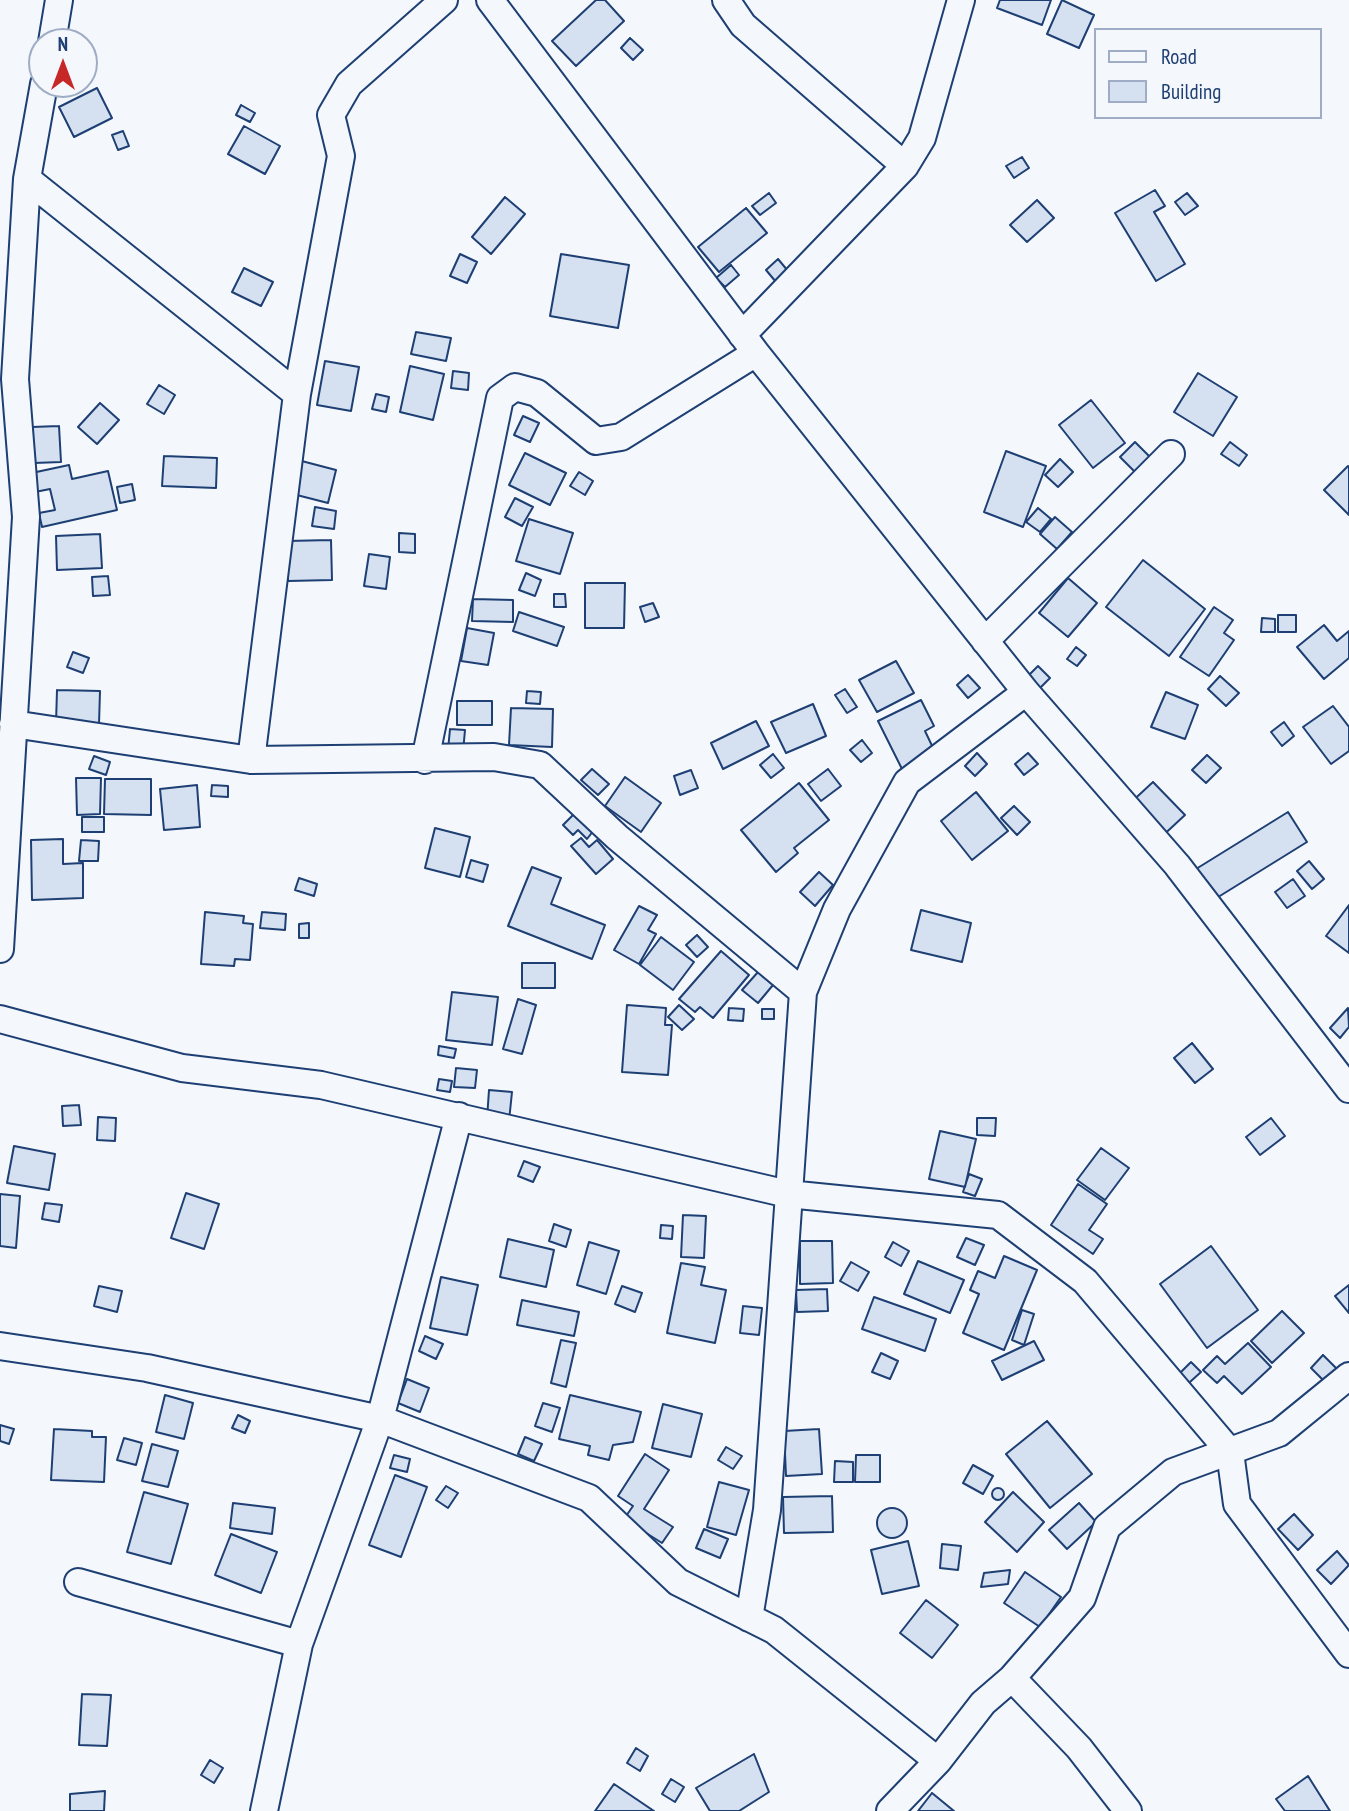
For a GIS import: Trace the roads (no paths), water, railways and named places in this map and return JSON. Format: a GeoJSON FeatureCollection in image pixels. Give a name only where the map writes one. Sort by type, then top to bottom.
{"type":"FeatureCollection","features":[{"type":"Feature","properties":{"kind":"street"},"geometry":{"type":"LineString","coordinates":[[55,28],[60,0]]}},
{"type":"Feature","properties":{"kind":"street"},"geometry":{"type":"LineString","coordinates":[[251,760],[297,394],[341,156],[331,115],[349,84],[444,0]]}},
{"type":"Feature","properties":{"kind":"street"},"geometry":{"type":"LineString","coordinates":[[489,0],[749,344],[1026,692],[1177,865],[1349,1089]]}},
{"type":"Feature","properties":{"kind":"street"},"geometry":{"type":"LineString","coordinates":[[726,0],[743,25],[905,166]]}},
{"type":"Feature","properties":{"kind":"street"},"geometry":{"type":"LineString","coordinates":[[425,760],[500,398],[515,387],[537,393],[596,441],[621,438],[749,344],[905,166],[922,138],[961,0]]}},
{"type":"Feature","properties":{"kind":"street"},"geometry":{"type":"LineString","coordinates":[[0,949],[26,517],[15,379],[27,180],[42,98]]}},
{"type":"Feature","properties":{"kind":"street"},"geometry":{"type":"LineString","coordinates":[[27,180],[297,394]]}},
{"type":"Feature","properties":{"kind":"street"},"geometry":{"type":"LineString","coordinates":[[985,641],[1171,454]]}},
{"type":"Feature","properties":{"kind":"street"},"geometry":{"type":"LineString","coordinates":[[749,1618],[767,1510],[803,992],[837,909],[907,782],[1026,692]]}},
{"type":"Feature","properties":{"kind":"street"},"geometry":{"type":"LineString","coordinates":[[13,724],[251,760],[425,760],[494,757],[540,765],[617,837],[803,992]]}},
{"type":"Feature","properties":{"kind":"street"},"geometry":{"type":"LineString","coordinates":[[0,1019],[182,1068],[321,1085],[788,1194],[998,1215],[1085,1281],[1230,1451],[1237,1504],[1349,1654]]}},
{"type":"Feature","properties":{"kind":"street"},"geometry":{"type":"LineString","coordinates":[[264,1811],[299,1644],[380,1419],[459,1116]]}},
{"type":"Feature","properties":{"kind":"street"},"geometry":{"type":"LineString","coordinates":[[0,1346],[147,1368],[380,1419],[589,1499],[678,1582],[749,1618],[796,1647],[938,1761]]}},
{"type":"Feature","properties":{"kind":"street"},"geometry":{"type":"LineString","coordinates":[[890,1811],[938,1761],[983,1703],[1012,1678],[1082,1598],[1107,1527],[1173,1472],[1279,1433],[1349,1376]]}},
{"type":"Feature","properties":{"kind":"street"},"geometry":{"type":"LineString","coordinates":[[78,1582],[299,1644]]}},
{"type":"Feature","properties":{"kind":"street"},"geometry":{"type":"LineString","coordinates":[[1012,1678],[1079,1748],[1128,1811]]}}]}
